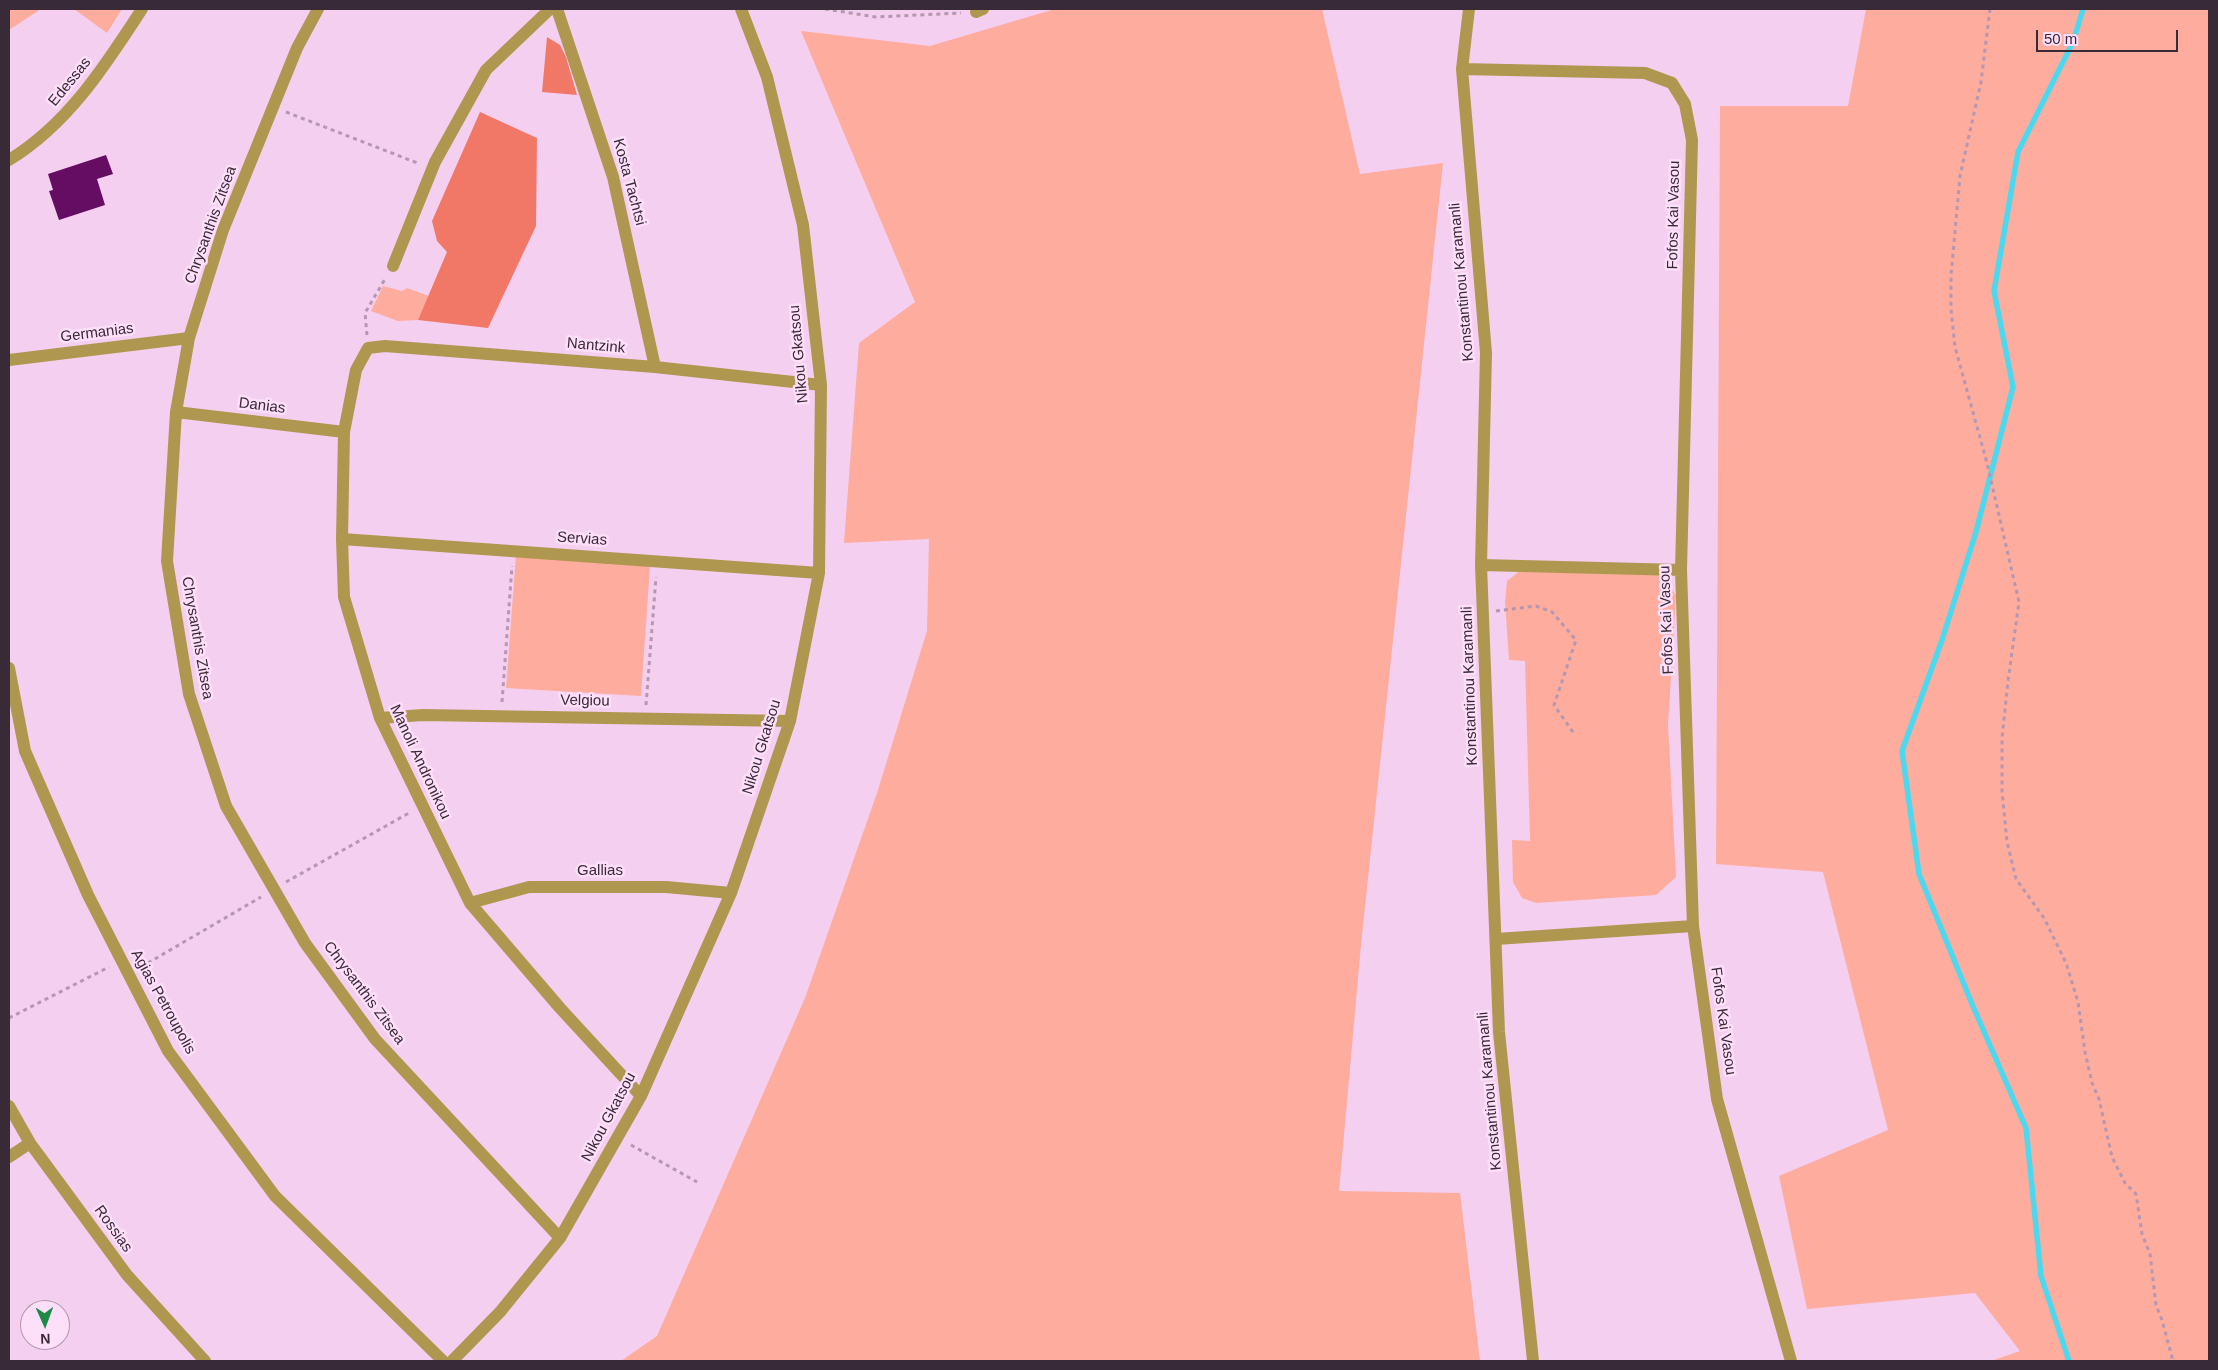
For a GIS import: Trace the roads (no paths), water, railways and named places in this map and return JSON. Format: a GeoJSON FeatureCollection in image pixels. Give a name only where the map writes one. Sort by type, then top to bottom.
{"type":"FeatureCollection","features":[{"type":"Feature","properties":{"kind":"street","name":"Edessas"},"geometry":{"type":"LineString","coordinates":[[9,160],[29,148],[65,116],[108,60],[142,9]]}},
{"type":"Feature","properties":{"kind":"street","name":"Chrysanthis Zitsea"},"geometry":{"type":"LineString","coordinates":[[318,9],[297,48],[224,230],[189,338],[176,412],[167,560],[189,694],[226,806],[305,943],[375,1039],[560,1238]]}},
{"type":"Feature","properties":{"kind":"street"},"geometry":{"type":"LineString","coordinates":[[393,266],[432,168],[486,70],[550,9]]}},
{"type":"Feature","properties":{"kind":"street","name":"Kosta Tachtsi"},"geometry":{"type":"LineString","coordinates":[[557,9],[613,177],[656,367]]}},
{"type":"Feature","properties":{"kind":"street","name":"Nikou Gkatsou"},"geometry":{"type":"LineString","coordinates":[[452,1361],[500,1312],[560,1238],[641,1096],[731,893],[790,721],[819,572],[821,386],[803,225],[767,77],[741,9]]}},
{"type":"Feature","properties":{"kind":"street","name":"Konstantinou Karamanli"},"geometry":{"type":"LineString","coordinates":[[1469,9],[1462,69],[1486,353],[1482,565],[1499,1032],[1534,1361]]}},
{"type":"Feature","properties":{"kind":"street","name":"Fofos Kai Vasou"},"geometry":{"type":"LineString","coordinates":[[1462,69],[1645,73],[1672,83],[1685,104],[1692,140],[1681,570],[1693,926],[1717,1099],[1791,1361]]}},
{"type":"Feature","properties":{"kind":"street","name":"Germanias"},"geometry":{"type":"LineString","coordinates":[[9,360],[189,338]]}},
{"type":"Feature","properties":{"kind":"street","name":"Nantzink"},"geometry":{"type":"LineString","coordinates":[[368,348],[385,346],[656,367],[821,386]]}},
{"type":"Feature","properties":{"kind":"street","name":"Manoli Andronikou"},"geometry":{"type":"LineString","coordinates":[[368,348],[356,370],[344,432],[342,539],[344,597],[380,718],[470,903],[560,1008],[641,1096]]}},
{"type":"Feature","properties":{"kind":"street","name":"Danias"},"geometry":{"type":"LineString","coordinates":[[176,412],[344,432]]}},
{"type":"Feature","properties":{"kind":"street","name":"Servias"},"geometry":{"type":"LineString","coordinates":[[342,539],[819,572]]}},
{"type":"Feature","properties":{"kind":"street"},"geometry":{"type":"LineString","coordinates":[[1482,565],[1681,570]]}},
{"type":"Feature","properties":{"kind":"street","name":"Agias Petroupolis"},"geometry":{"type":"LineString","coordinates":[[9,668],[25,751],[88,895],[168,1051],[275,1196],[443,1361]]}},
{"type":"Feature","properties":{"kind":"street","name":"Velgiou"},"geometry":{"type":"LineString","coordinates":[[380,718],[423,714],[790,721]]}},
{"type":"Feature","properties":{"kind":"street","name":"Gallias"},"geometry":{"type":"LineString","coordinates":[[470,903],[529,887],[666,887],[731,893]]}},
{"type":"Feature","properties":{"kind":"street"},"geometry":{"type":"LineString","coordinates":[[1496,939],[1693,926]]}},
{"type":"Feature","properties":{"kind":"street","name":"Rossias"},"geometry":{"type":"LineString","coordinates":[[9,1106],[30,1143],[127,1275],[205,1361]]}},
{"type":"Feature","properties":{"kind":"street"},"geometry":{"type":"LineString","coordinates":[[9,1157],[30,1143]]}},
{"type":"Feature","properties":{"kind":"waterway"},"geometry":{"type":"LineString","coordinates":[[2069,1361],[2041,1276],[2026,1128],[1972,1004],[1919,874],[1902,751],[1942,640],[1976,532],[2013,387],[1994,291],[2018,152],[2073,42],[2083,9]]}}]}
